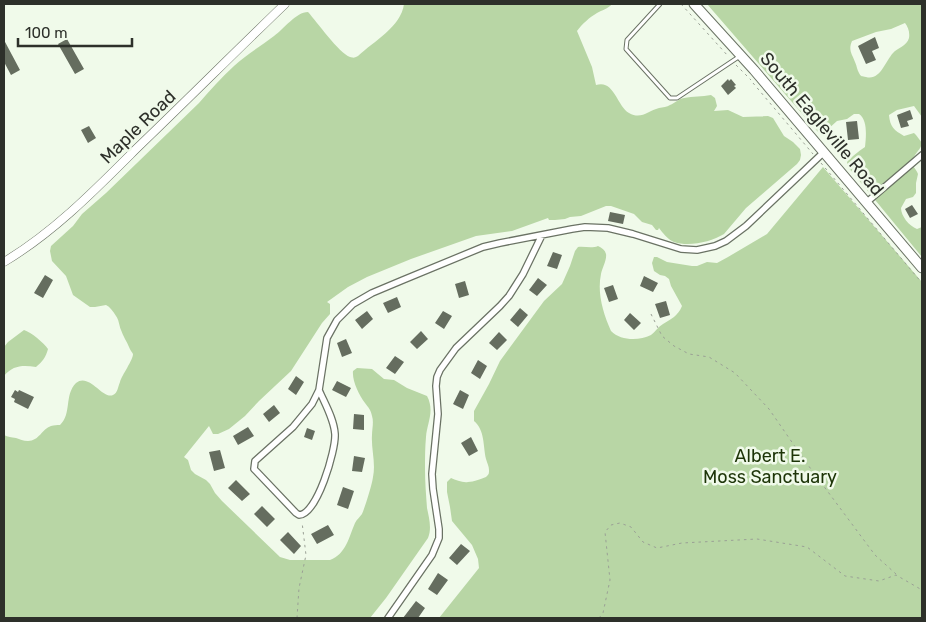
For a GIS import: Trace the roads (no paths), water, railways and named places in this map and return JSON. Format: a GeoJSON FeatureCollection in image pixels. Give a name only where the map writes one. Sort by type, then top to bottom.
{"type":"FeatureCollection","features":[{"type":"Feature","properties":{"kind":"main road","name":"South Eagleville Road"},"geometry":{"type":"LineString","coordinates":[[694,4],[741,55],[922,268]]}},
{"type":"Feature","properties":{"kind":"street","name":"Maple Road"},"geometry":{"type":"LineString","coordinates":[[4,262],[58,223],[285,4]]}},
{"type":"Feature","properties":{"kind":"street"},"geometry":{"type":"LineString","coordinates":[[319,390],[334,426],[334,447],[329,469],[319,492],[305,514],[301,515],[296,513],[257,472],[254,465],[258,458],[302,418],[312,404],[319,390],[327,338],[337,320],[353,304],[395,284],[484,247],[578,228],[597,227],[633,234],[681,249],[697,250],[715,246],[726,241],[746,226],[824,152]]}},
{"type":"Feature","properties":{"kind":"street"},"geometry":{"type":"LineString","coordinates":[[867,202],[922,155]]}},
{"type":"Feature","properties":{"kind":"street"},"geometry":{"type":"LineString","coordinates":[[388,618],[432,555],[439,538],[432,489],[432,474],[437,425],[436,386],[440,370],[456,348],[508,296],[523,274],[542,235]]}},
{"type":"Feature","properties":{"kind":"lane"},"geometry":{"type":"LineString","coordinates":[[660,4],[627,40],[626,49],[670,98],[677,98],[741,55]]}},
{"type":"Feature","properties":{"kind":"park label","name":"Albert E. Moss Sanctuary"},"geometry":{"type":"Point","coordinates":[770,466]}}]}
